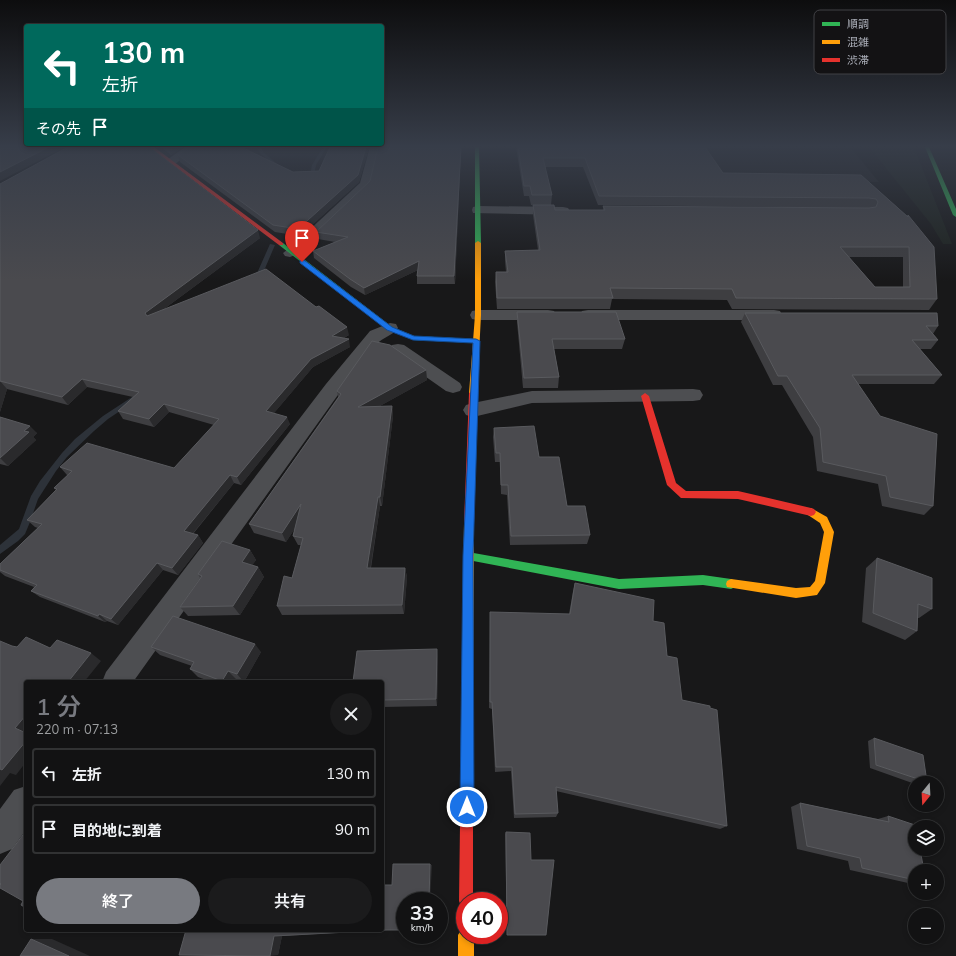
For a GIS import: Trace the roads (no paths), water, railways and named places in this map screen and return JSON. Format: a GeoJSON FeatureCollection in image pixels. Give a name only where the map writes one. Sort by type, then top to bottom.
{"type":"FeatureCollection","features":[{"type":"Feature","properties":{"kind":"street"},"geometry":{"type":"LineString","coordinates":[[211,192],[390,328],[413,338],[476,341]]}},
{"type":"Feature","properties":{"kind":"street"},"geometry":{"type":"LineString","coordinates":[[290,253],[297,249],[358,192]]}},
{"type":"Feature","properties":{"kind":"street"},"geometry":{"type":"LineString","coordinates":[[466,892],[468,556],[478,315],[478,192]]}},
{"type":"Feature","properties":{"kind":"street"},"geometry":{"type":"LineString","coordinates":[[946,192],[956,215]]}},
{"type":"Feature","properties":{"kind":"street"},"geometry":{"type":"LineString","coordinates":[[478,210],[577,211]]}},
{"type":"Feature","properties":{"kind":"street"},"geometry":{"type":"LineString","coordinates":[[478,315],[789,315]]}},
{"type":"Feature","properties":{"kind":"street"},"geometry":{"type":"LineString","coordinates":[[117,680],[333,388],[376,335],[390,328]]}},
{"type":"Feature","properties":{"kind":"street"},"geometry":{"type":"LineString","coordinates":[[398,350],[453,387]]}},
{"type":"Feature","properties":{"kind":"street"},"geometry":{"type":"LineString","coordinates":[[473,410],[532,397],[693,395]]}},
{"type":"Feature","properties":{"kind":"street"},"geometry":{"type":"LineString","coordinates":[[468,556],[619,584],[703,580],[796,593],[813,592],[820,583],[829,532],[824,520],[808,510],[738,496],[684,496],[672,485],[645,396]]}},
{"type":"Feature","properties":{"kind":"street"},"geometry":{"type":"LineString","coordinates":[[0,837],[24,805]]}},
{"type":"Feature","properties":{"kind":"street"},"geometry":{"type":"LineString","coordinates":[[466,944],[466,956]]}},
{"type":"Feature","properties":{"kind":"waterway"},"geometry":{"type":"LineString","coordinates":[[257,280],[272,245]]}},
{"type":"Feature","properties":{"kind":"waterway"},"geometry":{"type":"LineString","coordinates":[[0,550],[17,537],[22,531],[30,507],[42,483],[64,455],[77,441],[105,417],[134,399]]}}]}
